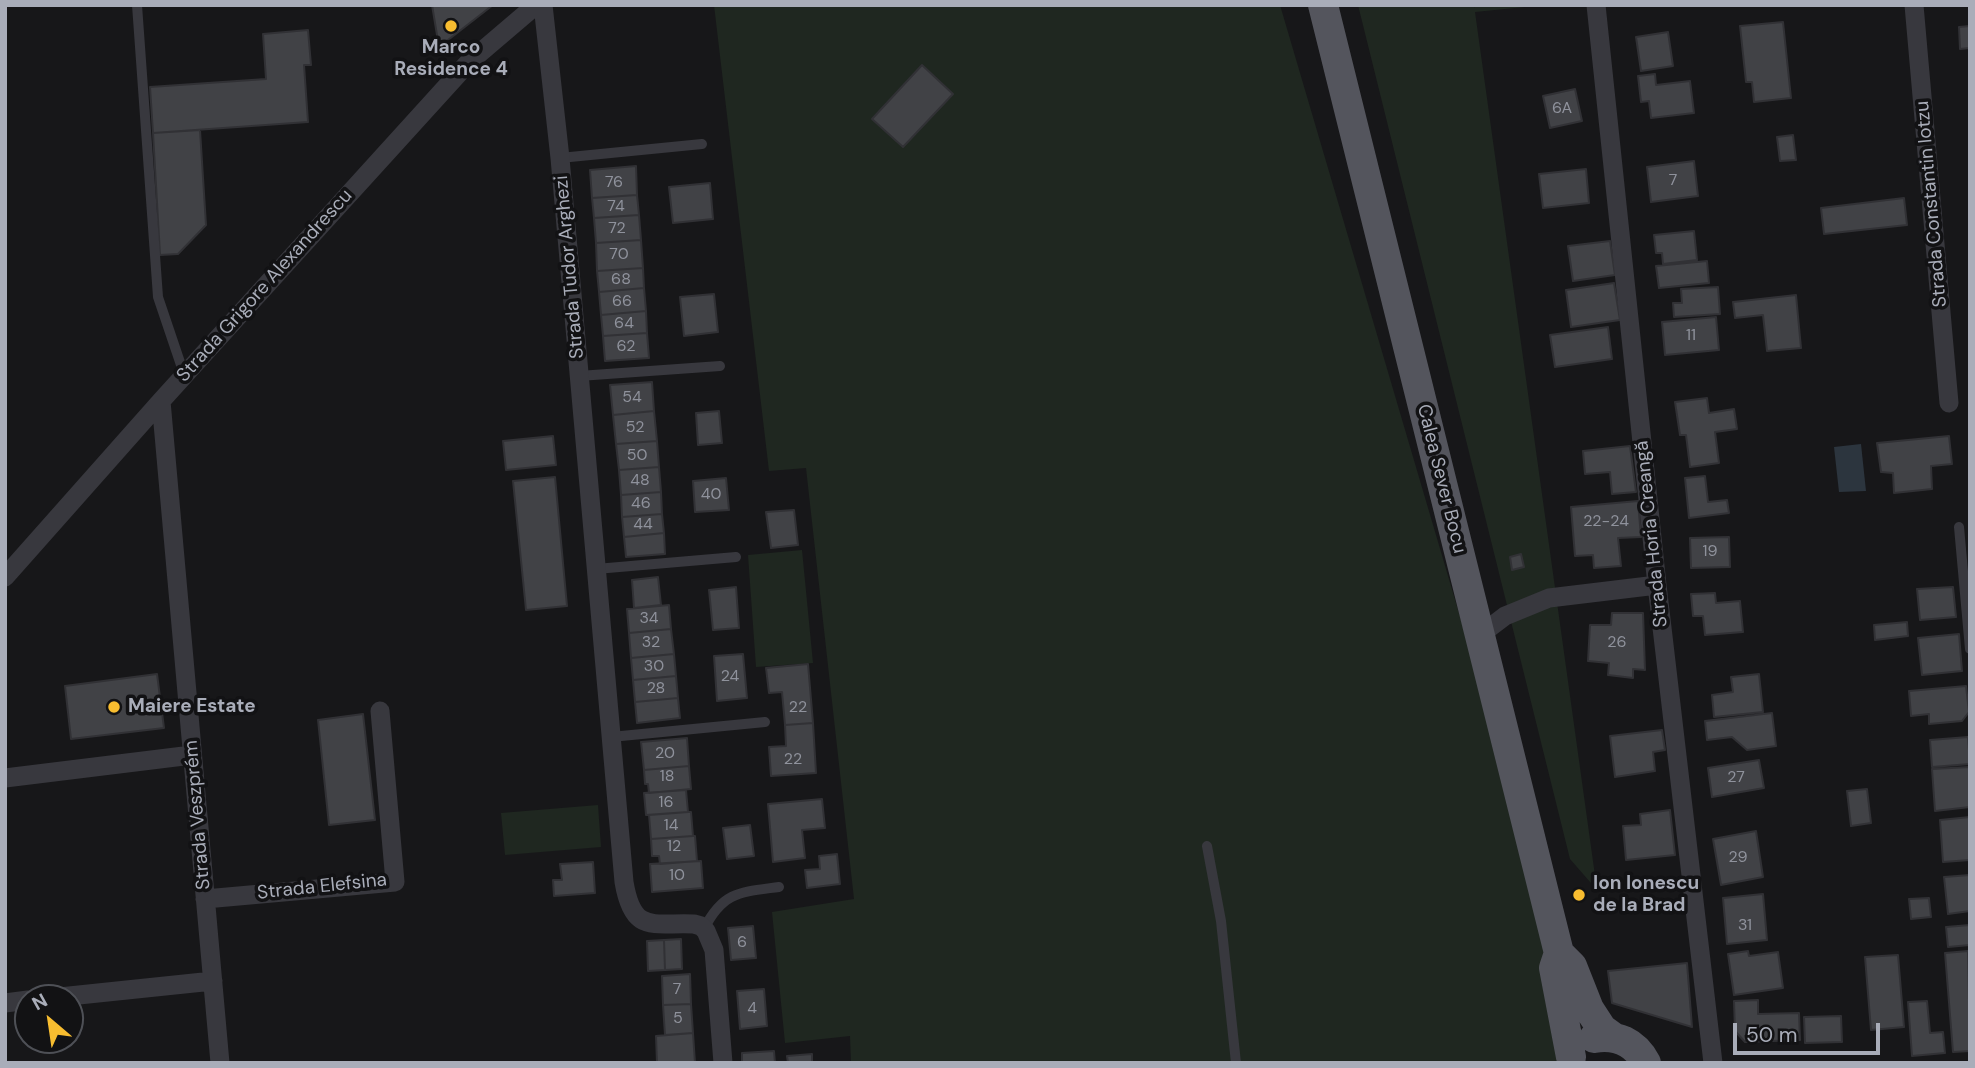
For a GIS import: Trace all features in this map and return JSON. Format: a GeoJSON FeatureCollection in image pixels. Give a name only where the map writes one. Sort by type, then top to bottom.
{"type":"FeatureCollection","features":[{"type":"Feature","properties":{"kind":"main road","name":"Calea Sever Bocu"},"geometry":{"type":"LineString","coordinates":[[1323,5],[1559,953],[1572,966],[1590,1009],[1602,1029],[1634,1046],[1646,1063]]}},
{"type":"Feature","properties":{"kind":"main road","name":"Calea Sever Bocu"},"geometry":{"type":"LineString","coordinates":[[1559,953],[1554,968],[1569,1060]]}},
{"type":"Feature","properties":{"kind":"main road"},"geometry":{"type":"LineString","coordinates":[[1569,1060],[1587,1041],[1614,1037]]}},
{"type":"Feature","properties":{"kind":"street","name":"Strada Grigore Alexandrescu"},"geometry":{"type":"LineString","coordinates":[[5,577],[184,375],[468,63],[536,5]]}},
{"type":"Feature","properties":{"kind":"street","name":"Strada Tudor Arghezi"},"geometry":{"type":"LineString","coordinates":[[543,5],[560,158],[624,882],[630,905],[638,917],[648,924],[694,924],[704,929]]}},
{"type":"Feature","properties":{"kind":"street","name":"Strada Horia Creangă"},"geometry":{"type":"LineString","coordinates":[[1596,5],[1657,585],[1713,1063]]}},
{"type":"Feature","properties":{"kind":"street","name":"Strada Constantin Iotzu"},"geometry":{"type":"LineString","coordinates":[[1914,5],[1949,403]]}},
{"type":"Feature","properties":{"kind":"street","name":"Strada Veszprém"},"geometry":{"type":"LineString","coordinates":[[161,401],[220,1063]]}},
{"type":"Feature","properties":{"kind":"street"},"geometry":{"type":"LineString","coordinates":[[1480,635],[1505,616],[1549,598],[1657,585]]}},
{"type":"Feature","properties":{"kind":"street","name":"Strada Elefsina"},"geometry":{"type":"LineString","coordinates":[[205,899],[395,882],[380,711]]}},
{"type":"Feature","properties":{"kind":"street"},"geometry":{"type":"LineString","coordinates":[[5,778],[192,755]]}},
{"type":"Feature","properties":{"kind":"street"},"geometry":{"type":"LineString","coordinates":[[704,929],[715,960],[723,1063]]}},
{"type":"Feature","properties":{"kind":"street"},"geometry":{"type":"LineString","coordinates":[[84,994],[213,981]]}},
{"type":"Feature","properties":{"kind":"lane"},"geometry":{"type":"LineString","coordinates":[[137,5],[158,297],[184,375]]}},
{"type":"Feature","properties":{"kind":"lane","name":"Strada Tudor Arghezi"},"geometry":{"type":"LineString","coordinates":[[560,158],[702,144]]}},
{"type":"Feature","properties":{"kind":"lane","name":"Strada Tudor Arghezi"},"geometry":{"type":"LineString","coordinates":[[579,376],[720,366]]}},
{"type":"Feature","properties":{"kind":"lane"},"geometry":{"type":"LineString","coordinates":[[1959,527],[1970,649]]}},
{"type":"Feature","properties":{"kind":"lane"},"geometry":{"type":"LineString","coordinates":[[596,569],[736,557]]}},
{"type":"Feature","properties":{"kind":"lane"},"geometry":{"type":"LineString","coordinates":[[611,737],[765,722]]}},
{"type":"Feature","properties":{"kind":"lane"},"geometry":{"type":"LineString","coordinates":[[1207,846],[1221,921],[1236,1063]]}},
{"type":"Feature","properties":{"kind":"lane"},"geometry":{"type":"LineString","coordinates":[[704,929],[720,905],[733,895],[779,887]]}},
{"type":"Feature","properties":{"kind":"shaded area"},"geometry":{"type":"Polygon","coordinates":[[[714,5],[1280,5],[1559,953],[1568,1063],[851,1063],[850,1036],[785,1043],[772,912],[854,899],[806,468],[769,471],[714,5]]]}},
{"type":"Feature","properties":{"kind":"shaded area"},"geometry":{"type":"Polygon","coordinates":[[[1358,5],[1474,5],[1474,8],[1475,5],[1545,5],[1475,12],[1597,890],[1570,859],[1358,5]]]}},
{"type":"Feature","properties":{"kind":"shaded area"},"geometry":{"type":"Polygon","coordinates":[[[1861,444],[1866,491],[1839,492],[1834,447],[1861,444]]]}},
{"type":"Feature","properties":{"kind":"shaded area"},"geometry":{"type":"Polygon","coordinates":[[[802,550],[813,663],[756,667],[748,555],[802,550]]]}},
{"type":"Feature","properties":{"kind":"shaded area"},"geometry":{"type":"Polygon","coordinates":[[[598,805],[601,847],[505,855],[501,813],[598,805]]]}},
{"type":"Feature","properties":{"kind":"building","name":"Marco Residence 4"},"geometry":{"type":"Polygon","coordinates":[[[432,5],[493,5],[439,47],[432,5]]]}},
{"type":"Feature","properties":{"kind":"building"},"geometry":{"type":"Polygon","coordinates":[[[1783,22],[1791,98],[1754,102],[1752,82],[1746,82],[1740,26],[1783,22]]]}},
{"type":"Feature","properties":{"kind":"building"},"geometry":{"type":"Polygon","coordinates":[[[1970,26],[1970,48],[1960,49],[1959,27],[1970,26]]]}},
{"type":"Feature","properties":{"kind":"building"},"geometry":{"type":"Polygon","coordinates":[[[308,30],[311,65],[304,65],[308,122],[153,133],[150,87],[266,79],[263,34],[308,30]]]}},
{"type":"Feature","properties":{"kind":"building"},"geometry":{"type":"Polygon","coordinates":[[[1668,32],[1673,66],[1641,71],[1636,37],[1668,32]]]}},
{"type":"Feature","properties":{"kind":"building"},"geometry":{"type":"Polygon","coordinates":[[[922,65],[953,94],[903,147],[872,119],[922,65]]]}},
{"type":"Feature","properties":{"kind":"building"},"geometry":{"type":"Polygon","coordinates":[[[1655,74],[1656,85],[1690,81],[1694,113],[1651,118],[1649,101],[1641,102],[1638,76],[1655,74]]]}},
{"type":"Feature","properties":{"kind":"building"},"geometry":{"type":"Polygon","coordinates":[[[1575,89],[1582,121],[1550,128],[1543,96],[1575,89]]]}},
{"type":"Feature","properties":{"kind":"building"},"geometry":{"type":"Polygon","coordinates":[[[200,130],[206,225],[178,254],[160,255],[153,133],[200,130]]]}},
{"type":"Feature","properties":{"kind":"building"},"geometry":{"type":"Polygon","coordinates":[[[1793,135],[1796,160],[1780,161],[1777,137],[1793,135]]]}},
{"type":"Feature","properties":{"kind":"building"},"geometry":{"type":"Polygon","coordinates":[[[1694,161],[1698,196],[1651,202],[1647,167],[1694,161]]]}},
{"type":"Feature","properties":{"kind":"building"},"geometry":{"type":"Polygon","coordinates":[[[636,166],[637,195],[592,198],[590,170],[636,166]]]}},
{"type":"Feature","properties":{"kind":"building"},"geometry":{"type":"Polygon","coordinates":[[[1586,169],[1589,203],[1543,208],[1539,174],[1586,169]]]}},
{"type":"Feature","properties":{"kind":"building"},"geometry":{"type":"Polygon","coordinates":[[[710,183],[713,219],[673,223],[669,187],[710,183]]]}},
{"type":"Feature","properties":{"kind":"building"},"geometry":{"type":"Polygon","coordinates":[[[637,195],[639,215],[594,218],[592,198],[637,195]]]}},
{"type":"Feature","properties":{"kind":"building"},"geometry":{"type":"Polygon","coordinates":[[[1904,198],[1907,225],[1824,234],[1821,208],[1904,198]]]}},
{"type":"Feature","properties":{"kind":"building"},"geometry":{"type":"Polygon","coordinates":[[[639,215],[641,240],[596,243],[594,218],[639,215]]]}},
{"type":"Feature","properties":{"kind":"building"},"geometry":{"type":"Polygon","coordinates":[[[1694,231],[1697,260],[1663,264],[1662,253],[1656,253],[1654,235],[1694,231]]]}},
{"type":"Feature","properties":{"kind":"building"},"geometry":{"type":"Polygon","coordinates":[[[641,240],[643,268],[597,271],[596,243],[641,240]]]}},
{"type":"Feature","properties":{"kind":"building"},"geometry":{"type":"Polygon","coordinates":[[[1610,241],[1615,275],[1573,281],[1568,246],[1610,241]]]}},
{"type":"Feature","properties":{"kind":"building"},"geometry":{"type":"Polygon","coordinates":[[[1707,261],[1709,283],[1659,288],[1656,266],[1707,261]]]}},
{"type":"Feature","properties":{"kind":"building"},"geometry":{"type":"Polygon","coordinates":[[[643,268],[644,288],[599,292],[597,271],[643,268]]]}},
{"type":"Feature","properties":{"kind":"building"},"geometry":{"type":"Polygon","coordinates":[[[1614,283],[1620,320],[1571,327],[1566,290],[1614,283]]]}},
{"type":"Feature","properties":{"kind":"building"},"geometry":{"type":"Polygon","coordinates":[[[1718,287],[1720,314],[1674,317],[1673,303],[1682,303],[1681,289],[1718,287]]]}},
{"type":"Feature","properties":{"kind":"building"},"geometry":{"type":"Polygon","coordinates":[[[644,288],[646,311],[601,315],[599,292],[644,288]]]}},
{"type":"Feature","properties":{"kind":"building"},"geometry":{"type":"Polygon","coordinates":[[[714,294],[718,332],[684,336],[680,297],[714,294]]]}},
{"type":"Feature","properties":{"kind":"building"},"geometry":{"type":"Polygon","coordinates":[[[1796,295],[1801,348],[1767,351],[1763,315],[1735,318],[1733,302],[1796,295]]]}},
{"type":"Feature","properties":{"kind":"building"},"geometry":{"type":"Polygon","coordinates":[[[646,311],[647,333],[603,336],[601,315],[646,311]]]}},
{"type":"Feature","properties":{"kind":"building"},"geometry":{"type":"Polygon","coordinates":[[[1716,317],[1719,350],[1665,355],[1662,322],[1716,317]]]}},
{"type":"Feature","properties":{"kind":"building"},"geometry":{"type":"Polygon","coordinates":[[[1608,327],[1612,359],[1555,367],[1550,335],[1608,327]]]}},
{"type":"Feature","properties":{"kind":"building"},"geometry":{"type":"Polygon","coordinates":[[[647,333],[649,358],[605,361],[603,336],[647,333]]]}},
{"type":"Feature","properties":{"kind":"building"},"geometry":{"type":"Polygon","coordinates":[[[652,382],[654,411],[613,415],[610,385],[652,382]]]}},
{"type":"Feature","properties":{"kind":"building"},"geometry":{"type":"Polygon","coordinates":[[[1707,398],[1709,413],[1734,409],[1737,429],[1715,432],[1719,463],[1690,467],[1686,435],[1680,435],[1675,402],[1707,398]]]}},
{"type":"Feature","properties":{"kind":"building"},"geometry":{"type":"Polygon","coordinates":[[[654,411],[657,441],[616,444],[613,415],[654,411]]]}},
{"type":"Feature","properties":{"kind":"building"},"geometry":{"type":"Polygon","coordinates":[[[719,411],[722,443],[698,445],[696,413],[719,411]]]}},
{"type":"Feature","properties":{"kind":"building"},"geometry":{"type":"Polygon","coordinates":[[[553,436],[556,465],[506,470],[503,441],[553,436]]]}},
{"type":"Feature","properties":{"kind":"building"},"geometry":{"type":"Polygon","coordinates":[[[1949,436],[1952,464],[1931,466],[1932,489],[1894,493],[1893,473],[1881,472],[1877,443],[1949,436]]]}},
{"type":"Feature","properties":{"kind":"building"},"geometry":{"type":"Polygon","coordinates":[[[657,441],[659,467],[619,470],[616,444],[657,441]]]}},
{"type":"Feature","properties":{"kind":"building"},"geometry":{"type":"Polygon","coordinates":[[[1630,446],[1636,492],[1612,494],[1610,472],[1585,474],[1583,451],[1630,446]]]}},
{"type":"Feature","properties":{"kind":"building"},"geometry":{"type":"Polygon","coordinates":[[[659,467],[661,492],[621,495],[619,470],[659,467]]]}},
{"type":"Feature","properties":{"kind":"building"},"geometry":{"type":"Polygon","coordinates":[[[1705,476],[1708,502],[1727,500],[1729,513],[1689,518],[1685,478],[1705,476]]]}},
{"type":"Feature","properties":{"kind":"building"},"geometry":{"type":"Polygon","coordinates":[[[555,477],[567,606],[526,610],[513,481],[555,477]]]}},
{"type":"Feature","properties":{"kind":"building"},"geometry":{"type":"Polygon","coordinates":[[[726,478],[729,510],[695,512],[693,481],[726,478]]]}},
{"type":"Feature","properties":{"kind":"building"},"geometry":{"type":"Polygon","coordinates":[[[661,492],[662,514],[622,517],[621,495],[661,492]]]}},
{"type":"Feature","properties":{"kind":"building"},"geometry":{"type":"Polygon","coordinates":[[[1638,501],[1641,537],[1618,538],[1621,566],[1594,568],[1593,555],[1575,556],[1571,507],[1638,501]]]}},
{"type":"Feature","properties":{"kind":"building"},"geometry":{"type":"Polygon","coordinates":[[[794,510],[798,545],[771,548],[766,512],[794,510]]]}},
{"type":"Feature","properties":{"kind":"building"},"geometry":{"type":"Polygon","coordinates":[[[662,514],[664,533],[624,537],[622,517],[662,514]]]}},
{"type":"Feature","properties":{"kind":"building"},"geometry":{"type":"Polygon","coordinates":[[[664,533],[665,554],[626,557],[624,537],[664,533]]]}},
{"type":"Feature","properties":{"kind":"building"},"geometry":{"type":"Polygon","coordinates":[[[1729,537],[1730,567],[1691,568],[1690,538],[1729,537]]]}},
{"type":"Feature","properties":{"kind":"building"},"geometry":{"type":"Polygon","coordinates":[[[1521,554],[1524,567],[1512,570],[1510,557],[1521,554]]]}},
{"type":"Feature","properties":{"kind":"building"},"geometry":{"type":"Polygon","coordinates":[[[658,577],[661,605],[634,608],[632,580],[658,577]]]}},
{"type":"Feature","properties":{"kind":"building"},"geometry":{"type":"Polygon","coordinates":[[[736,587],[739,628],[713,630],[709,590],[736,587]]]}},
{"type":"Feature","properties":{"kind":"building"},"geometry":{"type":"Polygon","coordinates":[[[1953,587],[1956,617],[1920,620],[1917,589],[1953,587]]]}},
{"type":"Feature","properties":{"kind":"building"},"geometry":{"type":"Polygon","coordinates":[[[1715,593],[1716,603],[1740,601],[1743,632],[1705,635],[1703,616],[1693,616],[1691,594],[1715,593]]]}},
{"type":"Feature","properties":{"kind":"building"},"geometry":{"type":"Polygon","coordinates":[[[669,605],[671,629],[629,633],[627,609],[669,605]]]}},
{"type":"Feature","properties":{"kind":"building"},"geometry":{"type":"Polygon","coordinates":[[[1612,613],[1643,613],[1645,670],[1633,669],[1633,678],[1608,675],[1609,663],[1588,661],[1590,625],[1611,625],[1612,613]]]}},
{"type":"Feature","properties":{"kind":"building"},"geometry":{"type":"Polygon","coordinates":[[[1907,622],[1908,636],[1875,640],[1874,625],[1907,622]]]}},
{"type":"Feature","properties":{"kind":"building"},"geometry":{"type":"Polygon","coordinates":[[[671,629],[674,654],[631,658],[629,633],[671,629]]]}},
{"type":"Feature","properties":{"kind":"building"},"geometry":{"type":"Polygon","coordinates":[[[1959,634],[1962,671],[1922,675],[1918,638],[1959,634]]]}},
{"type":"Feature","properties":{"kind":"building"},"geometry":{"type":"Polygon","coordinates":[[[674,654],[676,676],[633,680],[631,658],[674,654]]]}},
{"type":"Feature","properties":{"kind":"building"},"geometry":{"type":"Polygon","coordinates":[[[743,654],[747,698],[717,701],[714,656],[743,654]]]}},
{"type":"Feature","properties":{"kind":"building"},"geometry":{"type":"Polygon","coordinates":[[[808,664],[813,723],[785,725],[782,692],[769,693],[766,668],[808,664]]]}},
{"type":"Feature","properties":{"kind":"building","name":"Maiere Estate"},"geometry":{"type":"Polygon","coordinates":[[[157,674],[164,728],[71,739],[65,686],[157,674]]]}},
{"type":"Feature","properties":{"kind":"building"},"geometry":{"type":"Polygon","coordinates":[[[1759,674],[1763,712],[1714,717],[1712,695],[1733,692],[1731,677],[1759,674]]]}},
{"type":"Feature","properties":{"kind":"building"},"geometry":{"type":"Polygon","coordinates":[[[676,676],[678,698],[635,702],[633,680],[676,676]]]}},
{"type":"Feature","properties":{"kind":"building"},"geometry":{"type":"Polygon","coordinates":[[[1966,686],[1969,712],[1962,721],[1929,724],[1929,714],[1911,716],[1909,691],[1966,686]]]}},
{"type":"Feature","properties":{"kind":"building"},"geometry":{"type":"Polygon","coordinates":[[[678,698],[680,718],[637,723],[635,702],[678,698]]]}},
{"type":"Feature","properties":{"kind":"building"},"geometry":{"type":"Polygon","coordinates":[[[1772,713],[1776,746],[1747,750],[1732,737],[1707,740],[1705,721],[1772,713]]]}},
{"type":"Feature","properties":{"kind":"building"},"geometry":{"type":"Polygon","coordinates":[[[363,714],[375,820],[329,825],[318,720],[363,714]]]}},
{"type":"Feature","properties":{"kind":"building"},"geometry":{"type":"Polygon","coordinates":[[[813,723],[816,773],[771,776],[769,747],[786,746],[785,725],[813,723]]]}},
{"type":"Feature","properties":{"kind":"building"},"geometry":{"type":"Polygon","coordinates":[[[1662,730],[1665,750],[1653,752],[1655,771],[1615,777],[1610,736],[1662,730]]]}},
{"type":"Feature","properties":{"kind":"building"},"geometry":{"type":"Polygon","coordinates":[[[1968,737],[1970,764],[1932,767],[1930,740],[1968,737]]]}},
{"type":"Feature","properties":{"kind":"building"},"geometry":{"type":"Polygon","coordinates":[[[687,738],[689,766],[644,770],[641,742],[687,738]]]}},
{"type":"Feature","properties":{"kind":"building"},"geometry":{"type":"Polygon","coordinates":[[[1759,760],[1764,788],[1712,797],[1708,768],[1759,760]]]}},
{"type":"Feature","properties":{"kind":"building"},"geometry":{"type":"Polygon","coordinates":[[[689,766],[691,789],[649,793],[644,770],[689,766]]]}},
{"type":"Feature","properties":{"kind":"building"},"geometry":{"type":"Polygon","coordinates":[[[1970,767],[1970,807],[1935,811],[1932,769],[1970,767]]]}},
{"type":"Feature","properties":{"kind":"building"},"geometry":{"type":"Polygon","coordinates":[[[1867,789],[1871,823],[1851,826],[1847,791],[1867,789]]]}},
{"type":"Feature","properties":{"kind":"building"},"geometry":{"type":"Polygon","coordinates":[[[686,790],[688,812],[646,815],[644,793],[686,790]]]}},
{"type":"Feature","properties":{"kind":"building"},"geometry":{"type":"Polygon","coordinates":[[[822,799],[825,828],[802,830],[805,858],[773,862],[768,804],[822,799]]]}},
{"type":"Feature","properties":{"kind":"building"},"geometry":{"type":"Polygon","coordinates":[[[1670,810],[1675,855],[1626,860],[1623,826],[1641,825],[1640,814],[1670,810]]]}},
{"type":"Feature","properties":{"kind":"building"},"geometry":{"type":"Polygon","coordinates":[[[691,812],[693,836],[651,839],[649,815],[691,812]]]}},
{"type":"Feature","properties":{"kind":"building"},"geometry":{"type":"Polygon","coordinates":[[[1970,817],[1970,860],[1943,862],[1940,820],[1970,817]]]}},
{"type":"Feature","properties":{"kind":"building"},"geometry":{"type":"Polygon","coordinates":[[[750,825],[754,856],[727,859],[723,828],[750,825]]]}},
{"type":"Feature","properties":{"kind":"building"},"geometry":{"type":"Polygon","coordinates":[[[1756,831],[1763,877],[1721,885],[1713,839],[1756,831]]]}},
{"type":"Feature","properties":{"kind":"building"},"geometry":{"type":"Polygon","coordinates":[[[695,836],[697,861],[660,864],[659,856],[652,856],[651,839],[695,836]]]}},
{"type":"Feature","properties":{"kind":"building"},"geometry":{"type":"Polygon","coordinates":[[[837,854],[840,884],[807,888],[805,870],[820,869],[819,856],[837,854]]]}},
{"type":"Feature","properties":{"kind":"building"},"geometry":{"type":"Polygon","coordinates":[[[701,861],[703,888],[652,892],[650,864],[701,861]]]}},
{"type":"Feature","properties":{"kind":"building"},"geometry":{"type":"Polygon","coordinates":[[[593,862],[595,893],[554,896],[553,880],[562,880],[560,864],[593,862]]]}},
{"type":"Feature","properties":{"kind":"building"},"geometry":{"type":"Polygon","coordinates":[[[1970,875],[1970,911],[1948,914],[1944,877],[1970,875]]]}},
{"type":"Feature","properties":{"kind":"building"},"geometry":{"type":"Polygon","coordinates":[[[1763,894],[1767,940],[1727,944],[1723,898],[1763,894]]]}},
{"type":"Feature","properties":{"kind":"building"},"geometry":{"type":"Polygon","coordinates":[[[1929,898],[1931,917],[1911,919],[1909,899],[1929,898]]]}},
{"type":"Feature","properties":{"kind":"building"},"geometry":{"type":"Polygon","coordinates":[[[1970,925],[1970,945],[1948,947],[1946,927],[1970,925]]]}},
{"type":"Feature","properties":{"kind":"building"},"geometry":{"type":"Polygon","coordinates":[[[753,926],[756,958],[731,960],[728,928],[753,926]]]}},
{"type":"Feature","properties":{"kind":"building"},"geometry":{"type":"Polygon","coordinates":[[[681,939],[682,969],[665,970],[664,940],[681,939]]]}},
{"type":"Feature","properties":{"kind":"building"},"geometry":{"type":"Polygon","coordinates":[[[664,940],[665,970],[648,971],[647,941],[664,940]]]}},
{"type":"Feature","properties":{"kind":"building"},"geometry":{"type":"Polygon","coordinates":[[[1748,951],[1749,956],[1778,952],[1783,988],[1734,995],[1728,954],[1748,951]]]}},
{"type":"Feature","properties":{"kind":"building"},"geometry":{"type":"Polygon","coordinates":[[[1968,951],[1970,1051],[1953,1052],[1945,953],[1968,951]]]}},
{"type":"Feature","properties":{"kind":"building"},"geometry":{"type":"Polygon","coordinates":[[[1898,955],[1904,1027],[1871,1030],[1865,957],[1898,955]]]}},
{"type":"Feature","properties":{"kind":"building"},"geometry":{"type":"Polygon","coordinates":[[[1687,963],[1692,1027],[1612,1003],[1608,971],[1687,963]]]}},
{"type":"Feature","properties":{"kind":"building"},"geometry":{"type":"Polygon","coordinates":[[[690,974],[691,1004],[663,1005],[662,976],[690,974]]]}},
{"type":"Feature","properties":{"kind":"building"},"geometry":{"type":"Polygon","coordinates":[[[764,989],[767,1026],[740,1029],[737,991],[764,989]]]}},
{"type":"Feature","properties":{"kind":"building"},"geometry":{"type":"Polygon","coordinates":[[[1758,1000],[1758,1014],[1799,1013],[1800,1040],[1745,1042],[1735,1031],[1734,1001],[1758,1000]]]}},
{"type":"Feature","properties":{"kind":"building"},"geometry":{"type":"Polygon","coordinates":[[[1927,1001],[1930,1033],[1943,1032],[1945,1053],[1912,1056],[1908,1002],[1927,1001]]]}},
{"type":"Feature","properties":{"kind":"building"},"geometry":{"type":"Polygon","coordinates":[[[691,1004],[693,1033],[665,1035],[663,1005],[691,1004]]]}},
{"type":"Feature","properties":{"kind":"building"},"geometry":{"type":"Polygon","coordinates":[[[1841,1016],[1842,1042],[1805,1043],[1804,1017],[1841,1016]]]}},
{"type":"Feature","properties":{"kind":"building"},"geometry":{"type":"Polygon","coordinates":[[[693,1033],[695,1063],[657,1063],[656,1036],[693,1033]]]}},
{"type":"Feature","properties":{"kind":"building"},"geometry":{"type":"Polygon","coordinates":[[[774,1051],[775,1063],[742,1063],[742,1053],[774,1051]]]}},
{"type":"Feature","properties":{"kind":"building"},"geometry":{"type":"Polygon","coordinates":[[[812,1054],[812,1063],[788,1063],[787,1056],[812,1054]]]}},
{"type":"Feature","properties":{"kind":"place","name":"Marco Residence 4"},"geometry":{"type":"Point","coordinates":[451,26]}},
{"type":"Feature","properties":{"kind":"place","name":"Maiere Estate"},"geometry":{"type":"Point","coordinates":[114,707]}},
{"type":"Feature","properties":{"kind":"place","name":"Ion Ionescu de la Brad"},"geometry":{"type":"Point","coordinates":[1579,895]}}]}
